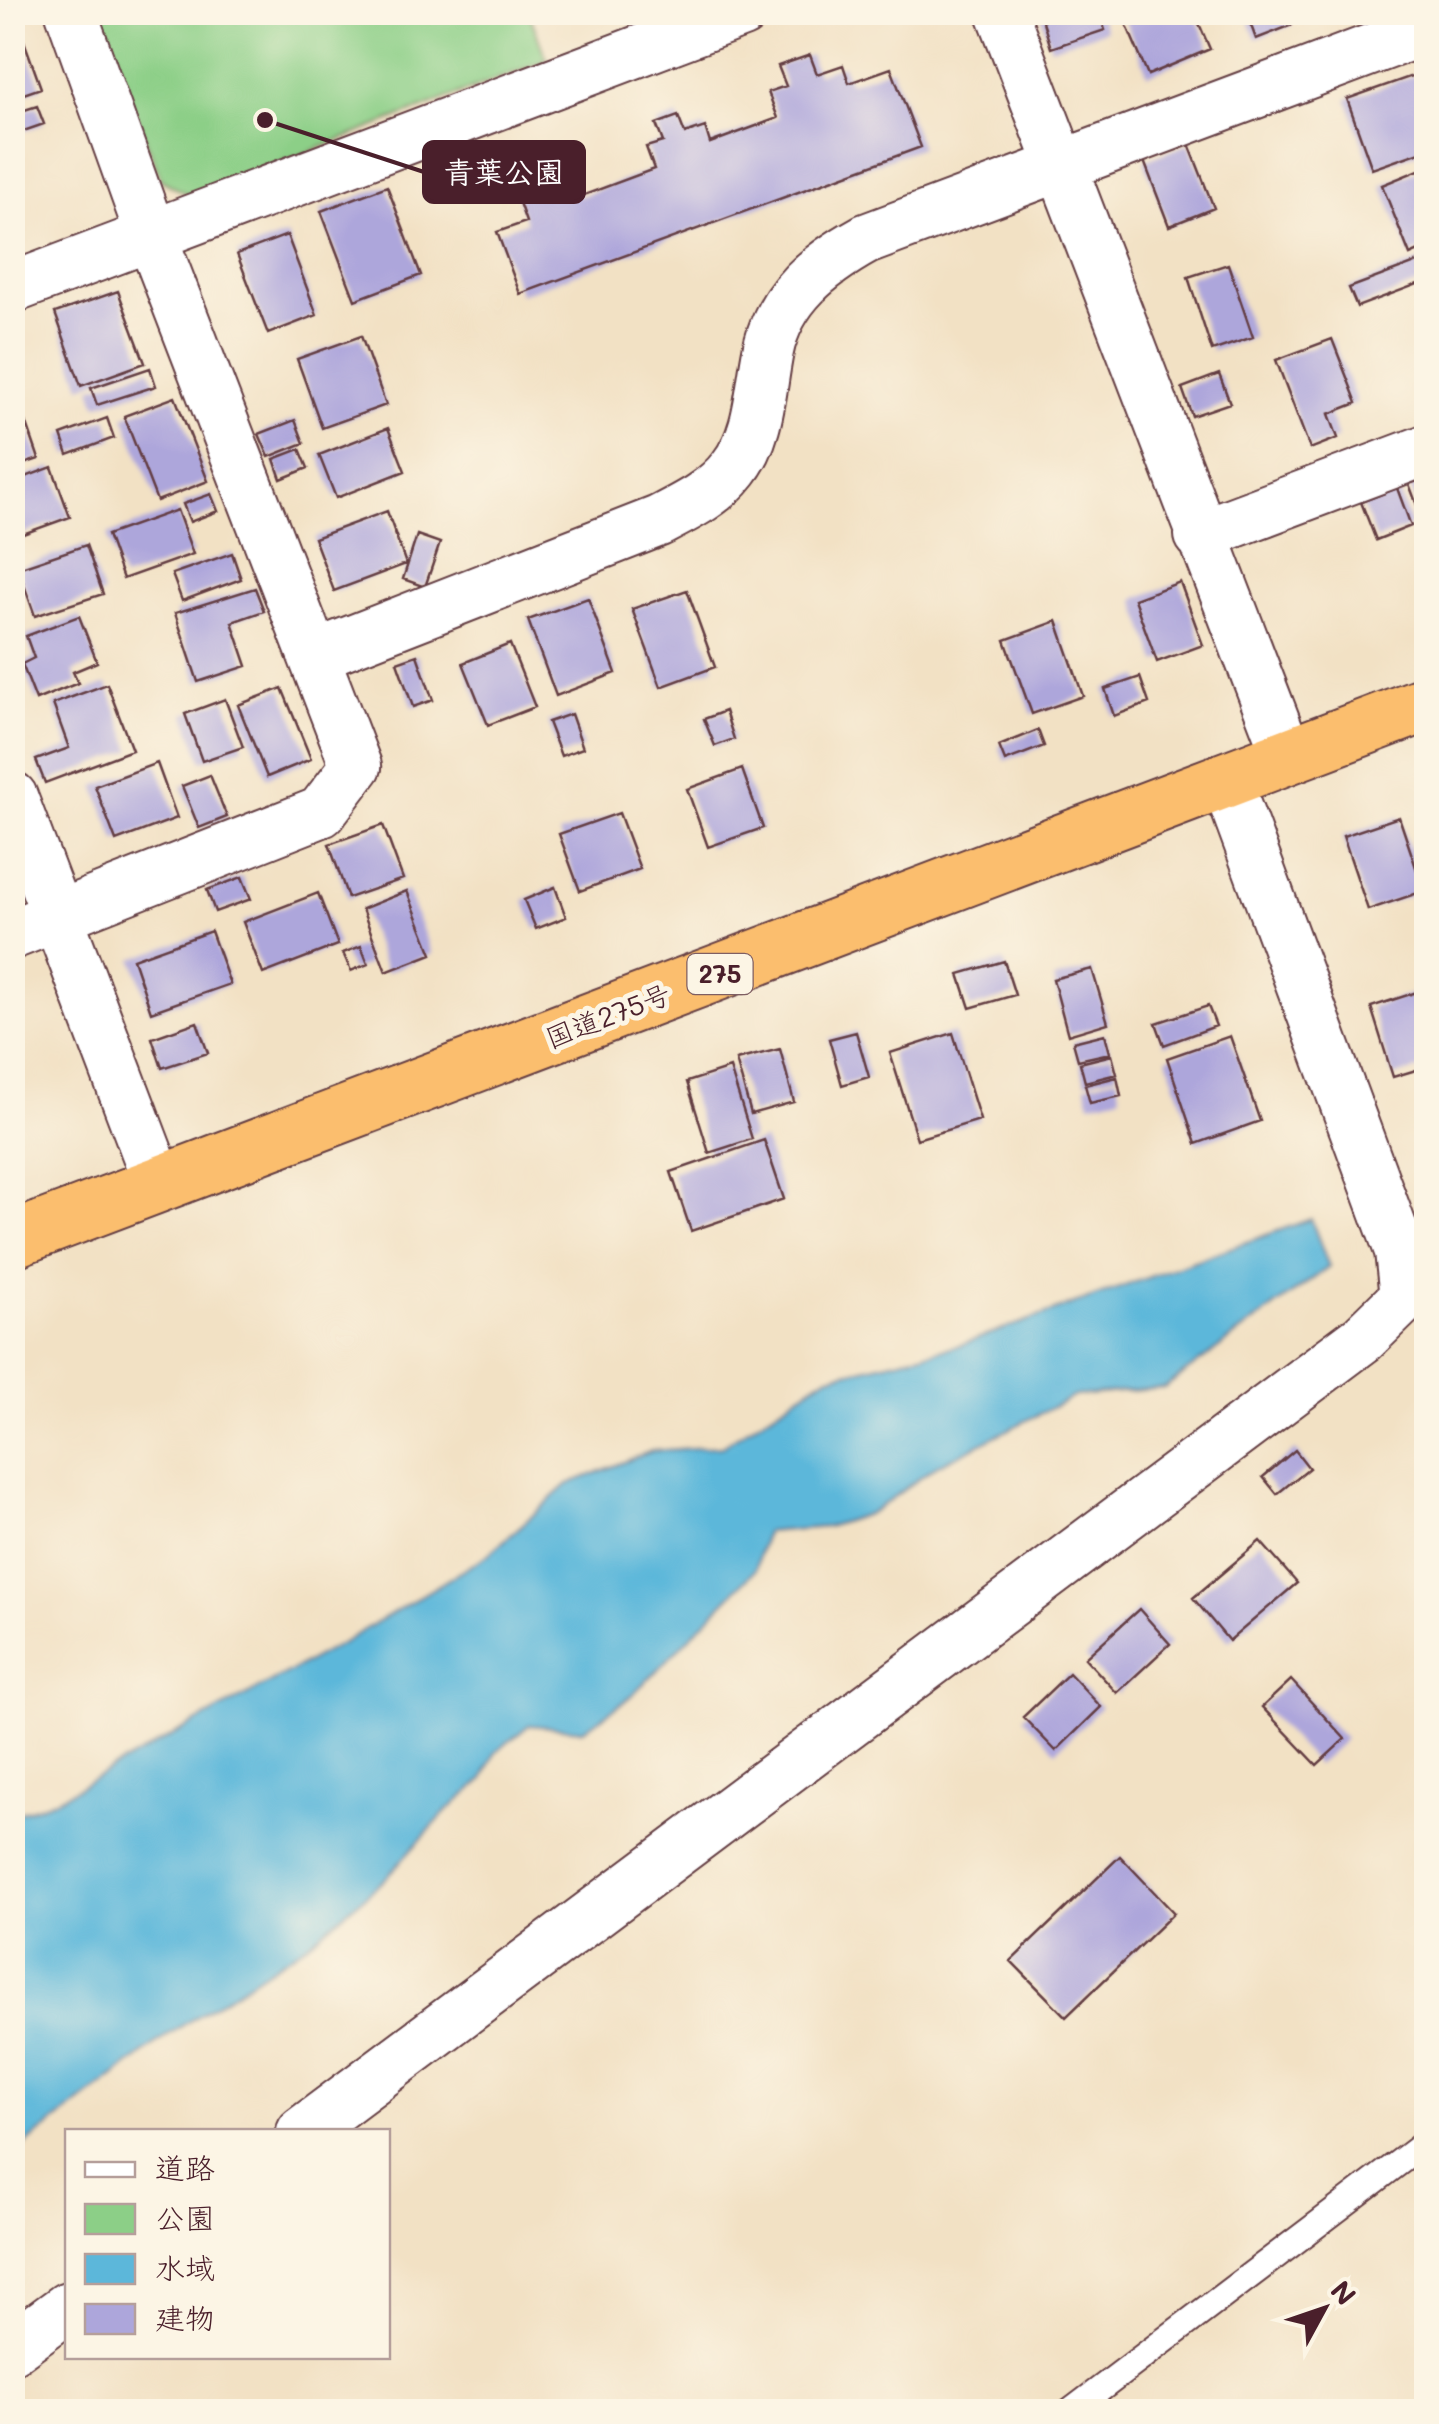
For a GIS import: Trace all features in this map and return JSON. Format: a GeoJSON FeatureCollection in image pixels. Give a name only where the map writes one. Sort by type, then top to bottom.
{"type":"FeatureCollection","features":[{"type":"Feature","properties":{"kind":"highway","name":"国道275号"},"geometry":{"type":"LineString","coordinates":[[12,1240],[1226,784],[1426,704]]}},
{"type":"Feature","properties":{"kind":"street"},"geometry":{"type":"LineString","coordinates":[[35,925],[321,812],[356,766],[151,235],[71,12]]}},
{"type":"Feature","properties":{"kind":"street"},"geometry":{"type":"LineString","coordinates":[[12,288],[742,12]]}},
{"type":"Feature","properties":{"kind":"street"},"geometry":{"type":"LineString","coordinates":[[1002,12],[1288,757]]}},
{"type":"Feature","properties":{"kind":"street"},"geometry":{"type":"LineString","coordinates":[[316,655],[659,521],[698,500],[736,468],[759,415],[769,346],[787,304],[821,265],[866,239],[1426,29]]}},
{"type":"Feature","properties":{"kind":"street"},"geometry":{"type":"LineString","coordinates":[[1200,535],[1426,450]]}},
{"type":"Feature","properties":{"kind":"street"},"geometry":{"type":"LineString","coordinates":[[306,2129],[1363,1338],[1405,1297],[1400,1251],[1226,784]]}},
{"type":"Feature","properties":{"kind":"street"},"geometry":{"type":"LineString","coordinates":[[12,797],[35,925],[158,1184]]}},
{"type":"Feature","properties":{"kind":"street"},"geometry":{"type":"LineString","coordinates":[[12,2348],[65,2309]]}},
{"type":"Feature","properties":{"kind":"lane"},"geometry":{"type":"LineString","coordinates":[[1070,2412],[1426,2142]]}},
{"type":"Feature","properties":{"kind":"green space"},"geometry":{"type":"Polygon","coordinates":[[[97,13],[529,13],[547,60],[193,197],[161,180],[97,13]]]}},
{"type":"Feature","properties":{"kind":"water"},"geometry":{"type":"Polygon","coordinates":[[[1311,1219],[1329,1267],[1164,1388],[1075,1396],[936,1466],[873,1512],[827,1527],[765,1532],[755,1570],[631,1697],[583,1730],[529,1725],[495,1753],[482,1781],[446,1812],[383,1881],[306,1945],[168,2035],[13,2154],[13,1815],[55,1800],[346,1641],[488,1555],[568,1484],[652,1451],[722,1446],[826,1377],[960,1345],[1311,1219]]]}},
{"type":"Feature","properties":{"kind":"building"},"geometry":{"type":"Polygon","coordinates":[[[1040,12],[1099,12],[1105,30],[1051,48],[1040,12]]]}},
{"type":"Feature","properties":{"kind":"building"},"geometry":{"type":"Polygon","coordinates":[[[1121,12],[1194,12],[1210,49],[1148,75],[1121,12]]]}},
{"type":"Feature","properties":{"kind":"building"},"geometry":{"type":"Polygon","coordinates":[[[1246,12],[1287,12],[1292,25],[1256,39],[1246,12]]]}},
{"type":"Feature","properties":{"kind":"building"},"geometry":{"type":"Polygon","coordinates":[[[19,27],[41,88],[12,98],[12,29],[19,27]]]}},
{"type":"Feature","properties":{"kind":"building"},"geometry":{"type":"Polygon","coordinates":[[[810,55],[817,74],[843,65],[849,83],[891,68],[921,147],[520,294],[497,232],[526,222],[517,197],[536,190],[530,174],[544,168],[550,183],[570,176],[579,197],[654,169],[646,147],[663,142],[656,124],[678,116],[685,134],[705,127],[710,143],[778,118],[768,92],[786,86],[778,66],[810,55]]]}},
{"type":"Feature","properties":{"kind":"building"},"geometry":{"type":"Polygon","coordinates":[[[1415,75],[1426,107],[1426,150],[1372,169],[1347,99],[1415,75]]]}},
{"type":"Feature","properties":{"kind":"building"},"geometry":{"type":"Polygon","coordinates":[[[37,106],[44,124],[12,135],[12,114],[37,106]]]}},
{"type":"Feature","properties":{"kind":"building"},"geometry":{"type":"Polygon","coordinates":[[[1189,144],[1214,208],[1169,226],[1144,161],[1189,144]]]}},
{"type":"Feature","properties":{"kind":"building"},"geometry":{"type":"Polygon","coordinates":[[[1426,167],[1426,248],[1410,255],[1382,185],[1426,167]]]}},
{"type":"Feature","properties":{"kind":"building"},"geometry":{"type":"Polygon","coordinates":[[[387,186],[421,275],[355,300],[321,211],[387,186]]]}},
{"type":"Feature","properties":{"kind":"building"},"geometry":{"type":"Polygon","coordinates":[[[287,235],[317,315],[268,334],[237,254],[287,235]]]}},
{"type":"Feature","properties":{"kind":"building"},"geometry":{"type":"Polygon","coordinates":[[[1426,259],[1426,281],[1357,307],[1349,288],[1426,259]]]}},
{"type":"Feature","properties":{"kind":"building"},"geometry":{"type":"Polygon","coordinates":[[[1228,264],[1253,337],[1212,351],[1188,277],[1228,264]]]}},
{"type":"Feature","properties":{"kind":"building"},"geometry":{"type":"Polygon","coordinates":[[[118,291],[145,363],[81,386],[55,313],[118,291]]]}},
{"type":"Feature","properties":{"kind":"building"},"geometry":{"type":"Polygon","coordinates":[[[361,336],[386,405],[322,428],[297,359],[361,336]]]}},
{"type":"Feature","properties":{"kind":"building"},"geometry":{"type":"Polygon","coordinates":[[[1332,339],[1357,403],[1329,414],[1338,438],[1310,449],[1276,360],[1332,339]]]}},
{"type":"Feature","properties":{"kind":"building"},"geometry":{"type":"Polygon","coordinates":[[[150,368],[156,386],[97,405],[91,388],[150,368]]]}},
{"type":"Feature","properties":{"kind":"building"},"geometry":{"type":"Polygon","coordinates":[[[1219,374],[1230,403],[1192,416],[1182,388],[1219,374]]]}},
{"type":"Feature","properties":{"kind":"building"},"geometry":{"type":"Polygon","coordinates":[[[175,397],[208,481],[157,501],[124,416],[175,397]]]}},
{"type":"Feature","properties":{"kind":"building"},"geometry":{"type":"Polygon","coordinates":[[[18,398],[39,459],[12,468],[12,400],[18,398]]]}},
{"type":"Feature","properties":{"kind":"building"},"geometry":{"type":"Polygon","coordinates":[[[107,418],[114,438],[68,455],[61,435],[107,418]]]}},
{"type":"Feature","properties":{"kind":"building"},"geometry":{"type":"Polygon","coordinates":[[[295,420],[304,443],[269,457],[259,434],[295,420]]]}},
{"type":"Feature","properties":{"kind":"building"},"geometry":{"type":"Polygon","coordinates":[[[388,428],[405,471],[336,498],[319,455],[388,428]]]}},
{"type":"Feature","properties":{"kind":"building"},"geometry":{"type":"Polygon","coordinates":[[[300,449],[308,468],[281,479],[274,459],[300,449]]]}},
{"type":"Feature","properties":{"kind":"building"},"geometry":{"type":"Polygon","coordinates":[[[52,467],[70,517],[12,538],[12,482],[52,467]]]}},
{"type":"Feature","properties":{"kind":"building"},"geometry":{"type":"Polygon","coordinates":[[[1426,478],[1426,520],[1423,521],[1409,484],[1426,478]]]}},
{"type":"Feature","properties":{"kind":"building"},"geometry":{"type":"Polygon","coordinates":[[[1397,488],[1411,526],[1376,540],[1361,502],[1397,488]]]}},
{"type":"Feature","properties":{"kind":"building"},"geometry":{"type":"Polygon","coordinates":[[[211,494],[218,511],[190,522],[183,504],[211,494]]]}},
{"type":"Feature","properties":{"kind":"building"},"geometry":{"type":"Polygon","coordinates":[[[177,510],[193,554],[123,579],[107,535],[177,510]]]}},
{"type":"Feature","properties":{"kind":"building"},"geometry":{"type":"Polygon","coordinates":[[[387,511],[406,564],[334,591],[314,538],[387,511]]]}},
{"type":"Feature","properties":{"kind":"building"},"geometry":{"type":"Polygon","coordinates":[[[417,535],[440,543],[425,587],[403,579],[417,535]]]}},
{"type":"Feature","properties":{"kind":"building"},"geometry":{"type":"Polygon","coordinates":[[[86,545],[103,594],[35,616],[18,568],[86,545]]]}},
{"type":"Feature","properties":{"kind":"building"},"geometry":{"type":"Polygon","coordinates":[[[232,553],[241,579],[182,601],[172,574],[232,553]]]}},
{"type":"Feature","properties":{"kind":"building"},"geometry":{"type":"Polygon","coordinates":[[[1180,582],[1203,645],[1157,662],[1134,599],[1180,582]]]}},
{"type":"Feature","properties":{"kind":"building"},"geometry":{"type":"Polygon","coordinates":[[[255,588],[264,611],[232,622],[247,666],[198,682],[175,613],[255,588]]]}},
{"type":"Feature","properties":{"kind":"building"},"geometry":{"type":"Polygon","coordinates":[[[687,590],[715,667],[661,687],[632,609],[687,590]]]}},
{"type":"Feature","properties":{"kind":"building"},"geometry":{"type":"Polygon","coordinates":[[[588,598],[616,673],[556,696],[528,620],[588,598]]]}},
{"type":"Feature","properties":{"kind":"building"},"geometry":{"type":"Polygon","coordinates":[[[79,616],[97,662],[73,672],[78,683],[36,700],[22,664],[34,658],[26,636],[79,616]]]}},
{"type":"Feature","properties":{"kind":"building"},"geometry":{"type":"Polygon","coordinates":[[[1057,621],[1083,696],[1032,714],[1005,640],[1057,621]]]}},
{"type":"Feature","properties":{"kind":"building"},"geometry":{"type":"Polygon","coordinates":[[[510,644],[535,707],[488,725],[463,663],[510,644]]]}},
{"type":"Feature","properties":{"kind":"building"},"geometry":{"type":"Polygon","coordinates":[[[417,655],[433,700],[413,707],[397,662],[417,655]]]}},
{"type":"Feature","properties":{"kind":"building"},"geometry":{"type":"Polygon","coordinates":[[[1140,677],[1149,703],[1114,716],[1105,689],[1140,677]]]}},
{"type":"Feature","properties":{"kind":"building"},"geometry":{"type":"Polygon","coordinates":[[[107,684],[132,750],[45,783],[36,760],[69,748],[53,704],[107,684]]]}},
{"type":"Feature","properties":{"kind":"building"},"geometry":{"type":"Polygon","coordinates":[[[282,688],[311,759],[267,777],[238,705],[282,688]]]}},
{"type":"Feature","properties":{"kind":"building"},"geometry":{"type":"Polygon","coordinates":[[[225,699],[243,747],[202,761],[185,714],[225,699]]]}},
{"type":"Feature","properties":{"kind":"building"},"geometry":{"type":"Polygon","coordinates":[[[725,711],[734,739],[715,746],[704,719],[725,711]]]}},
{"type":"Feature","properties":{"kind":"building"},"geometry":{"type":"Polygon","coordinates":[[[571,714],[583,748],[561,756],[548,722],[571,714]]]}},
{"type":"Feature","properties":{"kind":"building"},"geometry":{"type":"Polygon","coordinates":[[[1038,730],[1044,746],[1005,761],[999,746],[1038,730]]]}},
{"type":"Feature","properties":{"kind":"building"},"geometry":{"type":"Polygon","coordinates":[[[157,763],[177,818],[116,841],[95,786],[157,763]]]}},
{"type":"Feature","properties":{"kind":"building"},"geometry":{"type":"Polygon","coordinates":[[[742,769],[763,828],[708,847],[687,789],[742,769]]]}},
{"type":"Feature","properties":{"kind":"building"},"geometry":{"type":"Polygon","coordinates":[[[210,775],[227,817],[199,828],[182,786],[210,775]]]}},
{"type":"Feature","properties":{"kind":"building"},"geometry":{"type":"Polygon","coordinates":[[[619,813],[640,869],[580,891],[559,834],[619,813]]]}},
{"type":"Feature","properties":{"kind":"building"},"geometry":{"type":"Polygon","coordinates":[[[1399,817],[1424,891],[1368,910],[1343,836],[1399,817]]]}},
{"type":"Feature","properties":{"kind":"building"},"geometry":{"type":"Polygon","coordinates":[[[383,825],[403,879],[348,898],[329,844],[383,825]]]}},
{"type":"Feature","properties":{"kind":"building"},"geometry":{"type":"Polygon","coordinates":[[[242,877],[251,899],[215,912],[207,890],[242,877]]]}},
{"type":"Feature","properties":{"kind":"building"},"geometry":{"type":"Polygon","coordinates":[[[555,887],[566,917],[536,929],[524,900],[555,887]]]}},
{"type":"Feature","properties":{"kind":"building"},"geometry":{"type":"Polygon","coordinates":[[[407,891],[432,954],[386,972],[362,909],[407,891]]]}},
{"type":"Feature","properties":{"kind":"building"},"geometry":{"type":"Polygon","coordinates":[[[318,893],[338,945],[263,974],[243,922],[318,893]]]}},
{"type":"Feature","properties":{"kind":"building"},"geometry":{"type":"Polygon","coordinates":[[[211,931],[230,984],[151,1012],[133,959],[211,931]]]}},
{"type":"Feature","properties":{"kind":"building"},"geometry":{"type":"Polygon","coordinates":[[[361,946],[368,964],[351,971],[343,953],[361,946]]]}},
{"type":"Feature","properties":{"kind":"building"},"geometry":{"type":"Polygon","coordinates":[[[1004,961],[1015,995],[970,1008],[959,974],[1004,961]]]}},
{"type":"Feature","properties":{"kind":"building"},"geometry":{"type":"Polygon","coordinates":[[[1092,969],[1108,1023],[1068,1035],[1053,979],[1092,969]]]}},
{"type":"Feature","properties":{"kind":"building"},"geometry":{"type":"Polygon","coordinates":[[[1426,989],[1426,1067],[1393,1077],[1371,1007],[1426,989]]]}},
{"type":"Feature","properties":{"kind":"building"},"geometry":{"type":"Polygon","coordinates":[[[1208,1006],[1216,1026],[1164,1045],[1156,1023],[1208,1006]]]}},
{"type":"Feature","properties":{"kind":"building"},"geometry":{"type":"Polygon","coordinates":[[[197,1022],[208,1053],[162,1068],[152,1038],[197,1022]]]}},
{"type":"Feature","properties":{"kind":"building"},"geometry":{"type":"Polygon","coordinates":[[[856,1032],[869,1077],[842,1085],[829,1039],[856,1032]]]}},
{"type":"Feature","properties":{"kind":"building"},"geometry":{"type":"Polygon","coordinates":[[[953,1033],[980,1120],[917,1139],[890,1053],[953,1033]]]}},
{"type":"Feature","properties":{"kind":"building"},"geometry":{"type":"Polygon","coordinates":[[[1105,1034],[1110,1053],[1078,1060],[1073,1042],[1105,1034]]]}},
{"type":"Feature","properties":{"kind":"building"},"geometry":{"type":"Polygon","coordinates":[[[1230,1036],[1260,1121],[1196,1144],[1167,1058],[1230,1036]]]}},
{"type":"Feature","properties":{"kind":"building"},"geometry":{"type":"Polygon","coordinates":[[[780,1049],[794,1102],[751,1114],[736,1060],[780,1049]]]}},
{"type":"Feature","properties":{"kind":"building"},"geometry":{"type":"Polygon","coordinates":[[[1112,1055],[1117,1074],[1085,1082],[1080,1063],[1112,1055]]]}},
{"type":"Feature","properties":{"kind":"building"},"geometry":{"type":"Polygon","coordinates":[[[730,1068],[752,1139],[709,1153],[687,1082],[730,1068]]]}},
{"type":"Feature","properties":{"kind":"building"},"geometry":{"type":"Polygon","coordinates":[[[1117,1077],[1121,1096],[1090,1103],[1085,1085],[1117,1077]]]}},
{"type":"Feature","properties":{"kind":"building"},"geometry":{"type":"Polygon","coordinates":[[[764,1140],[784,1199],[691,1231],[671,1172],[764,1140]]]}},
{"type":"Feature","properties":{"kind":"building"},"geometry":{"type":"Polygon","coordinates":[[[1295,1450],[1309,1468],[1277,1494],[1263,1477],[1295,1450]]]}},
{"type":"Feature","properties":{"kind":"building"},"geometry":{"type":"Polygon","coordinates":[[[1260,1541],[1297,1583],[1229,1641],[1193,1598],[1260,1541]]]}},
{"type":"Feature","properties":{"kind":"building"},"geometry":{"type":"Polygon","coordinates":[[[1139,1609],[1170,1644],[1117,1693],[1085,1658],[1139,1609]]]}},
{"type":"Feature","properties":{"kind":"building"},"geometry":{"type":"Polygon","coordinates":[[[1069,1673],[1101,1707],[1056,1751],[1023,1717],[1069,1673]]]}},
{"type":"Feature","properties":{"kind":"building"},"geometry":{"type":"Polygon","coordinates":[[[1291,1680],[1345,1739],[1317,1765],[1262,1707],[1291,1680]]]}},
{"type":"Feature","properties":{"kind":"building"},"geometry":{"type":"Polygon","coordinates":[[[1120,1856],[1174,1913],[1066,2017],[1011,1961],[1120,1856]]]}},
{"type":"Feature","properties":{"kind":"place","name":"青葉公園"},"geometry":{"type":"Point","coordinates":[265,120]}}]}
